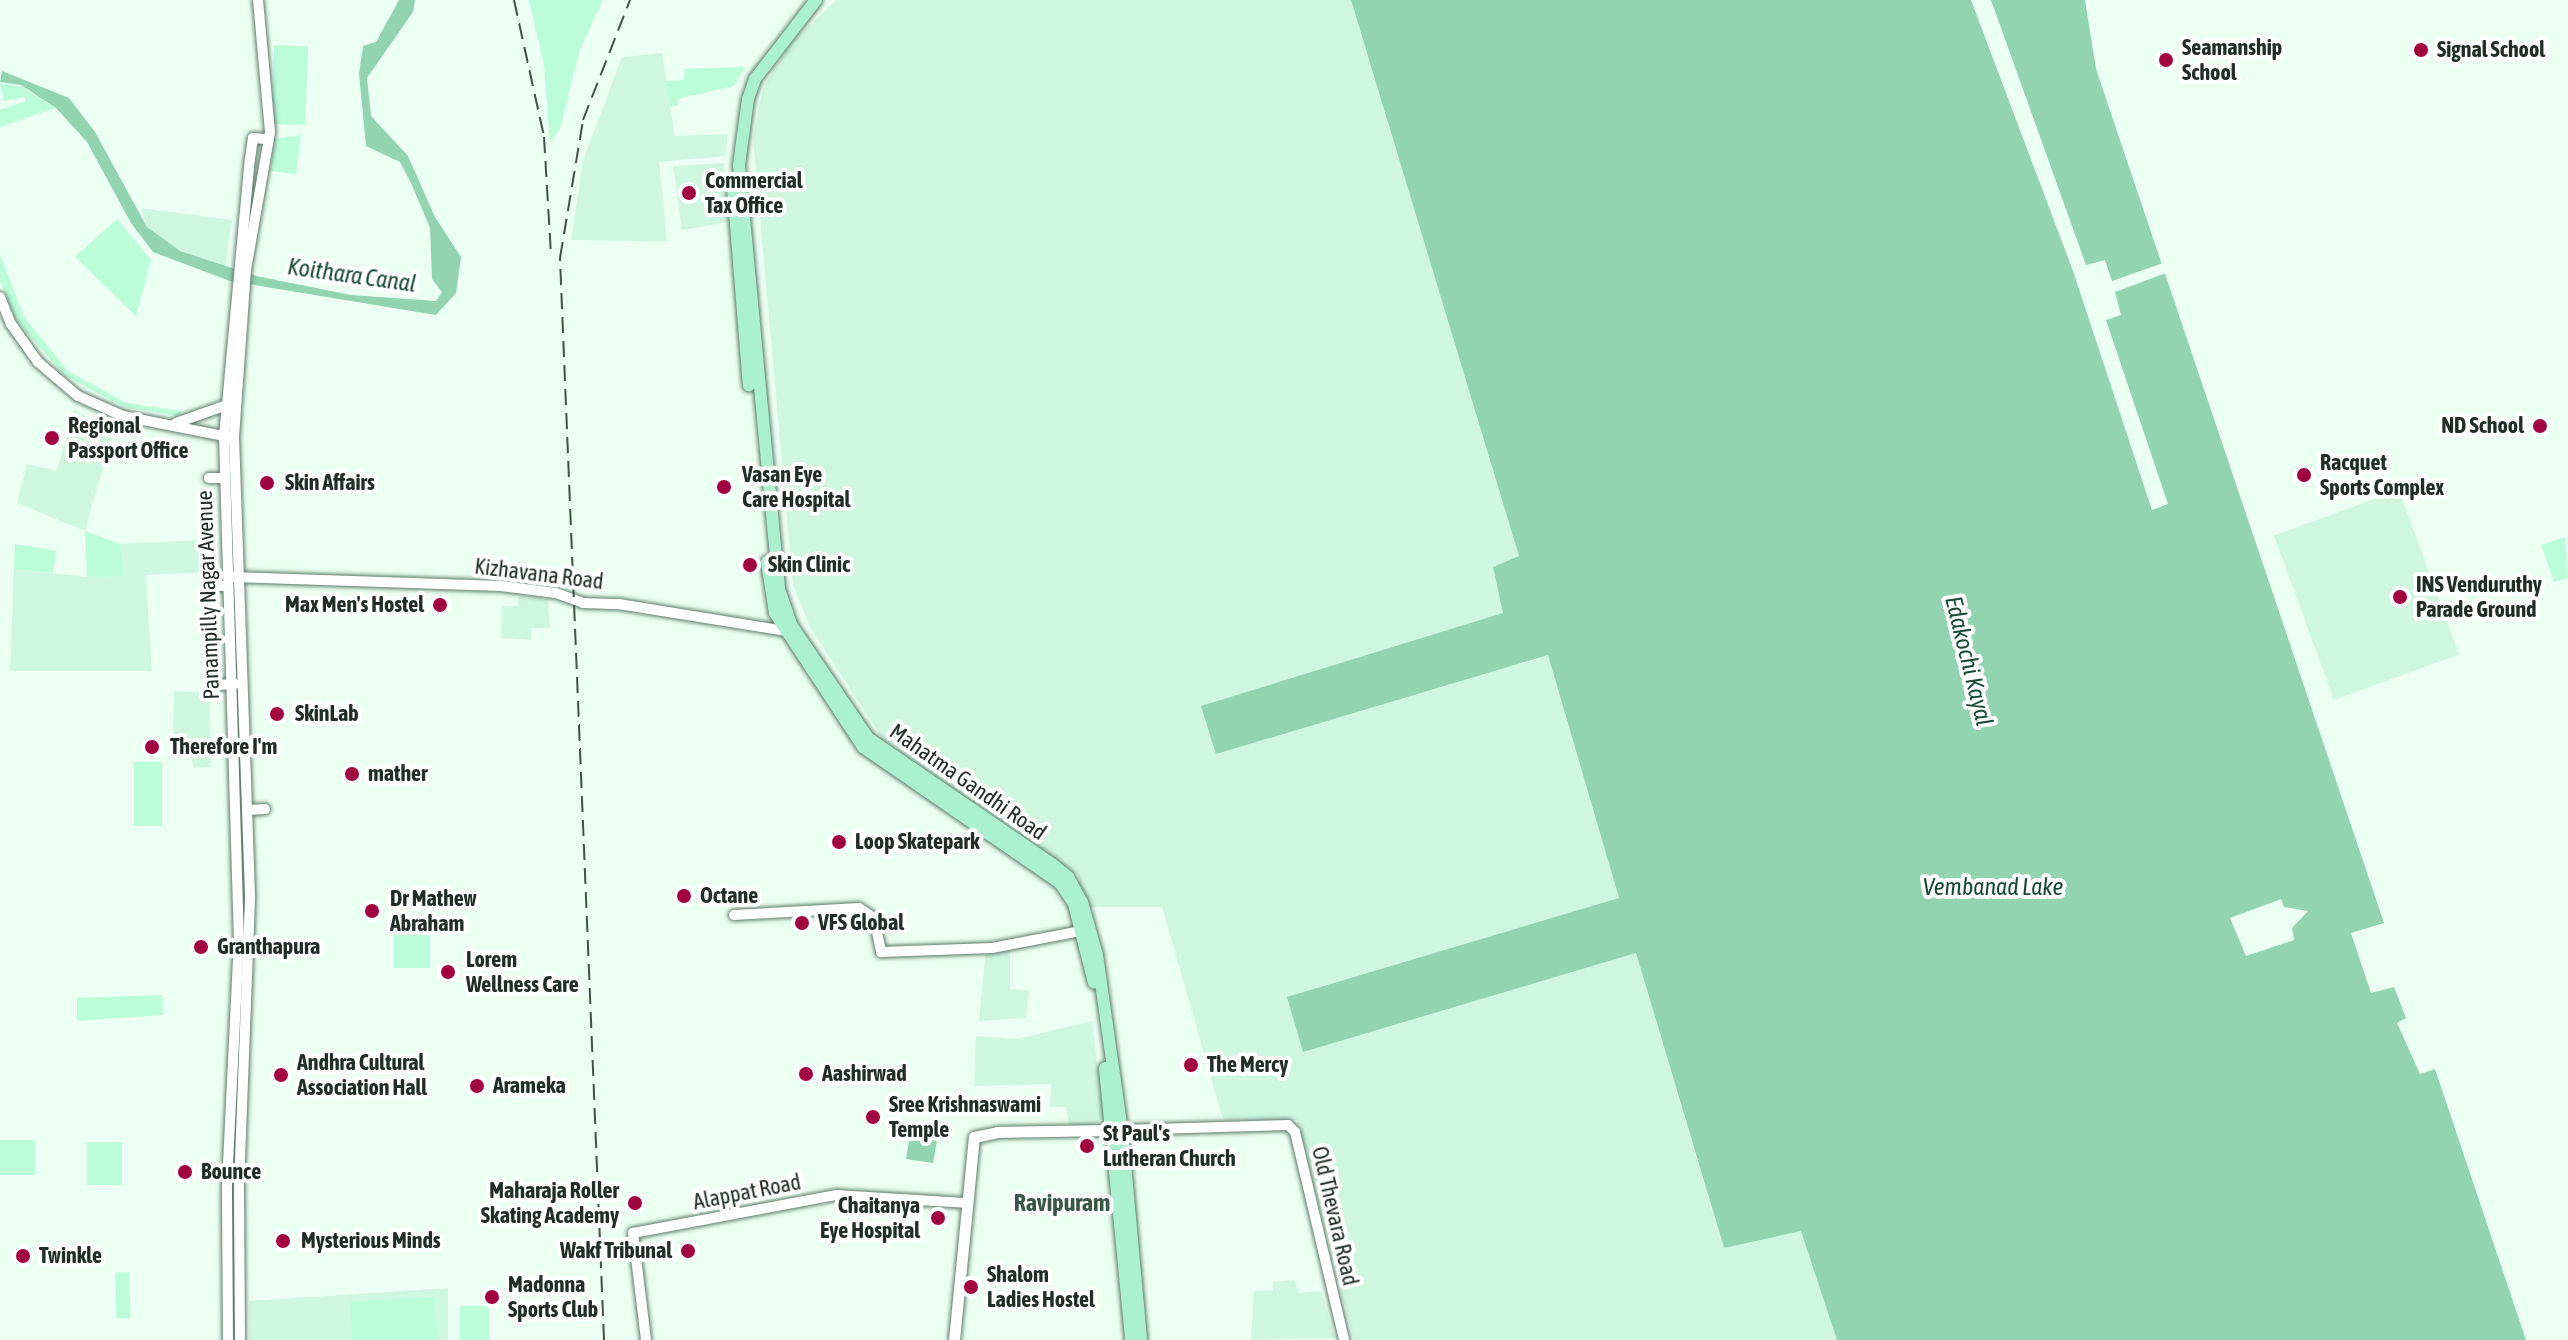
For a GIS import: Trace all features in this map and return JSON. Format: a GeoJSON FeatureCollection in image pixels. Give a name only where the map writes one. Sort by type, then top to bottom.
{"type":"FeatureCollection","features":[{"type":"Feature","properties":{"kind":"main road","name":"Mahatma Gandhi Road"},"geometry":{"type":"LineString","coordinates":[[816,0],[801,8],[766,60],[748,99],[739,165],[743,271],[755,399],[779,589],[789,628],[868,738],[1064,880],[1093,935],[1141,1340]]}},
{"type":"Feature","properties":{"kind":"main road","name":"Mahatma Gandhi Road"},"geometry":{"type":"LineString","coordinates":[[1064,880],[1074,904],[1098,1007],[1117,1130],[1131,1340]]}},
{"type":"Feature","properties":{"kind":"main road"},"geometry":{"type":"LineString","coordinates":[[954,1340],[965,1203],[974,1137],[997,1132],[1117,1130]]}},
{"type":"Feature","properties":{"kind":"street","name":"Panampilly Nagar Avenue"},"geometry":{"type":"LineString","coordinates":[[246,230],[270,132],[258,0]]}},
{"type":"Feature","properties":{"kind":"street","name":"Panampilly Nagar Avenue"},"geometry":{"type":"LineString","coordinates":[[228,1340],[239,1223],[246,1087],[247,810],[224,478],[253,138],[266,139]]}},
{"type":"Feature","properties":{"kind":"street"},"geometry":{"type":"LineString","coordinates":[[0,297],[20,338],[57,381],[123,416],[176,423],[229,437]]}},
{"type":"Feature","properties":{"kind":"street"},"geometry":{"type":"LineString","coordinates":[[176,423],[231,404]]}},
{"type":"Feature","properties":{"kind":"street","name":"Panampilly Nagar Avenue"},"geometry":{"type":"LineString","coordinates":[[229,437],[230,580]]}},
{"type":"Feature","properties":{"kind":"street"},"geometry":{"type":"LineString","coordinates":[[209,478],[224,478]]}},
{"type":"Feature","properties":{"kind":"street","name":"Kizhavana Road"},"geometry":{"type":"LineString","coordinates":[[210,586],[230,580],[501,586],[556,593],[583,603],[619,604],[789,628]]}},
{"type":"Feature","properties":{"kind":"street","name":"Panampilly Nagar Avenue"},"geometry":{"type":"LineString","coordinates":[[236,684],[239,942],[227,1223],[240,1340]]}},
{"type":"Feature","properties":{"kind":"street"},"geometry":{"type":"LineString","coordinates":[[216,685],[236,684]]}},
{"type":"Feature","properties":{"kind":"street"},"geometry":{"type":"LineString","coordinates":[[247,810],[265,809]]}},
{"type":"Feature","properties":{"kind":"street"},"geometry":{"type":"LineString","coordinates":[[734,915],[859,908],[874,918],[881,952],[992,948],[1081,931]]}},
{"type":"Feature","properties":{"kind":"street"},"geometry":{"type":"LineString","coordinates":[[233,1087],[246,1087]]}},
{"type":"Feature","properties":{"kind":"street","name":"Old Thevara Road"},"geometry":{"type":"LineString","coordinates":[[1117,1130],[1288,1125],[1295,1132],[1344,1340]]}},
{"type":"Feature","properties":{"kind":"street","name":"Alappat Road"},"geometry":{"type":"LineString","coordinates":[[646,1340],[633,1233],[836,1195],[965,1203]]}},
{"type":"Feature","properties":{"kind":"street"},"geometry":{"type":"LineString","coordinates":[[227,1223],[239,1223]]}},
{"type":"Feature","properties":{"kind":"shaded area"},"geometry":{"type":"Polygon","coordinates":[[[529,0],[603,0],[580,49],[560,129],[550,141],[544,65],[529,0]]]}},
{"type":"Feature","properties":{"kind":"shaded area"},"geometry":{"type":"Polygon","coordinates":[[[836,0],[1351,0],[1519,556],[1493,568],[1518,665],[1548,655],[1619,898],[1619,957],[1636,953],[1723,1248],[1801,1230],[1837,1340],[1354,1340],[1297,1120],[1223,1119],[1162,907],[1087,907],[1077,874],[882,738],[810,627],[793,585],[753,139],[763,88],[791,43],[836,0]]]}},
{"type":"Feature","properties":{"kind":"shaded area"},"geometry":{"type":"Polygon","coordinates":[[[274,45],[308,46],[305,125],[271,124],[274,45]]]}},
{"type":"Feature","properties":{"kind":"shaded area"},"geometry":{"type":"Polygon","coordinates":[[[662,53],[675,136],[728,134],[725,156],[659,162],[667,241],[571,240],[583,161],[622,57],[662,53]]]}},
{"type":"Feature","properties":{"kind":"shaded area"},"geometry":{"type":"Polygon","coordinates":[[[745,67],[734,86],[677,99],[678,105],[670,107],[665,81],[684,80],[685,69],[745,67]]]}},
{"type":"Feature","properties":{"kind":"shaded area"},"geometry":{"type":"Polygon","coordinates":[[[0,83],[22,87],[55,108],[0,127],[0,110],[26,101],[24,97],[4,101],[0,83]]]}},
{"type":"Feature","properties":{"kind":"shaded area"},"geometry":{"type":"Polygon","coordinates":[[[301,135],[296,174],[270,171],[275,139],[301,135]]]}},
{"type":"Feature","properties":{"kind":"shaded area"},"geometry":{"type":"Polygon","coordinates":[[[724,163],[728,222],[682,230],[673,166],[724,163]]]}},
{"type":"Feature","properties":{"kind":"shaded area"},"geometry":{"type":"Polygon","coordinates":[[[141,208],[232,220],[225,266],[180,251],[163,240],[147,227],[141,208]]]}},
{"type":"Feature","properties":{"kind":"shaded area"},"geometry":{"type":"Polygon","coordinates":[[[117,219],[151,260],[136,316],[75,257],[117,219]]]}},
{"type":"Feature","properties":{"kind":"shaded area"},"geometry":{"type":"Polygon","coordinates":[[[0,254],[24,317],[68,371],[126,403],[181,411],[180,416],[124,407],[64,375],[16,320],[0,281],[0,254]]]}},
{"type":"Feature","properties":{"kind":"shaded area"},"geometry":{"type":"Polygon","coordinates":[[[74,410],[113,431],[85,531],[17,503],[27,464],[57,471],[74,410]]]}},
{"type":"Feature","properties":{"kind":"shaded area"},"geometry":{"type":"Polygon","coordinates":[[[2399,490],[2459,654],[2334,700],[2274,535],[2399,490]]]}},
{"type":"Feature","properties":{"kind":"shaded area"},"geometry":{"type":"Polygon","coordinates":[[[85,531],[120,544],[124,576],[87,577],[85,531]]]}},
{"type":"Feature","properties":{"kind":"shaded area"},"geometry":{"type":"Polygon","coordinates":[[[2565,537],[2568,578],[2554,582],[2541,545],[2565,537]]]}},
{"type":"Feature","properties":{"kind":"shaded area"},"geometry":{"type":"Polygon","coordinates":[[[203,540],[205,572],[146,575],[152,671],[10,671],[14,569],[87,577],[123,576],[120,544],[203,540]]]}},
{"type":"Feature","properties":{"kind":"shaded area"},"geometry":{"type":"Polygon","coordinates":[[[15,544],[56,551],[53,573],[14,569],[15,544]]]}},
{"type":"Feature","properties":{"kind":"shaded area"},"geometry":{"type":"Polygon","coordinates":[[[519,596],[548,599],[550,628],[531,628],[531,640],[501,638],[502,606],[518,606],[519,596]]]}},
{"type":"Feature","properties":{"kind":"shaded area"},"geometry":{"type":"Polygon","coordinates":[[[174,691],[210,693],[211,767],[193,768],[190,743],[173,743],[174,691]]]}},
{"type":"Feature","properties":{"kind":"shaded area"},"geometry":{"type":"Polygon","coordinates":[[[134,762],[162,762],[162,826],[134,826],[134,762]]]}},
{"type":"Feature","properties":{"kind":"shaded area"},"geometry":{"type":"Polygon","coordinates":[[[394,934],[430,934],[430,968],[394,968],[394,934]]]}},
{"type":"Feature","properties":{"kind":"shaded area"},"geometry":{"type":"Polygon","coordinates":[[[1010,948],[1010,989],[1029,991],[1026,1018],[979,1021],[986,950],[1010,948]]]}},
{"type":"Feature","properties":{"kind":"shaded area"},"geometry":{"type":"Polygon","coordinates":[[[162,995],[163,1015],[77,1021],[77,998],[162,995]]]}},
{"type":"Feature","properties":{"kind":"shaded area"},"geometry":{"type":"Polygon","coordinates":[[[1092,1021],[1104,1117],[1094,1125],[1069,1126],[1066,1107],[1050,1107],[1051,1084],[974,1086],[976,1036],[1017,1039],[1092,1021]]]}},
{"type":"Feature","properties":{"kind":"shaded area"},"geometry":{"type":"Polygon","coordinates":[[[0,1140],[35,1140],[35,1175],[0,1175],[0,1140]]]}},
{"type":"Feature","properties":{"kind":"shaded area"},"geometry":{"type":"Polygon","coordinates":[[[87,1142],[122,1142],[122,1185],[87,1185],[87,1142]]]}},
{"type":"Feature","properties":{"kind":"shaded area"},"geometry":{"type":"Polygon","coordinates":[[[115,1272],[129,1272],[131,1318],[117,1318],[115,1272]]]}},
{"type":"Feature","properties":{"kind":"shaded area"},"geometry":{"type":"Polygon","coordinates":[[[1295,1280],[1298,1293],[1321,1291],[1335,1338],[1251,1340],[1254,1291],[1273,1290],[1273,1282],[1295,1280]]]}},
{"type":"Feature","properties":{"kind":"shaded area"},"geometry":{"type":"Polygon","coordinates":[[[448,1288],[448,1340],[249,1340],[249,1301],[448,1288]]]}},
{"type":"Feature","properties":{"kind":"shaded area"},"geometry":{"type":"Polygon","coordinates":[[[435,1297],[437,1340],[352,1340],[350,1301],[435,1297]]]}},
{"type":"Feature","properties":{"kind":"shaded area"},"geometry":{"type":"Polygon","coordinates":[[[460,1306],[489,1306],[489,1340],[460,1340],[460,1306]]]}},
{"type":"Feature","properties":{"kind":"water","name":"Koithara Canal"},"geometry":{"type":"Polygon","coordinates":[[[399,0],[415,0],[413,12],[367,78],[371,116],[408,156],[435,217],[461,257],[456,293],[436,315],[230,281],[153,252],[131,223],[87,142],[56,108],[21,85],[0,82],[2,71],[69,98],[95,132],[147,227],[180,251],[256,276],[351,295],[436,301],[442,292],[432,279],[430,228],[411,183],[400,162],[366,146],[359,74],[363,46],[376,42],[399,0]]]}},
{"type":"Feature","properties":{"kind":"water","name":"Vembanad Lake"},"geometry":{"type":"Polygon","coordinates":[[[1351,0],[2085,0],[2096,69],[2384,923],[2351,933],[2371,993],[2394,987],[2406,1018],[2397,1023],[2420,1074],[2435,1069],[2526,1340],[1837,1340],[1801,1231],[1724,1248],[1636,953],[1303,1052],[1287,997],[1619,898],[1548,655],[1216,754],[1201,706],[1503,613],[1493,567],[1519,556],[1351,0]]]}},
{"type":"Feature","properties":{"kind":"water"},"geometry":{"type":"Polygon","coordinates":[[[918,1132],[938,1135],[933,1163],[906,1159],[910,1135],[918,1132]]]}},
{"type":"Feature","properties":{"kind":"pier"},"geometry":{"type":"Polygon","coordinates":[[[1971,0],[1991,0],[2086,265],[2105,260],[2112,281],[2163,263],[2166,273],[2115,292],[2121,315],[2106,320],[2168,504],[2152,510],[2073,271],[1971,0]]]}},
{"type":"Feature","properties":{"kind":"pier"},"geometry":{"type":"Polygon","coordinates":[[[2281,899],[2284,907],[2308,911],[2292,928],[2294,940],[2246,956],[2230,918],[2281,899]]]}},
{"type":"Feature","properties":{"kind":"railway"},"geometry":{"type":"LineString","coordinates":[[514,0],[544,137],[551,256]]}},
{"type":"Feature","properties":{"kind":"railway"},"geometry":{"type":"LineString","coordinates":[[604,1340],[560,258],[583,120],[630,0]]}},
{"type":"Feature","properties":{"kind":"place","name":"Signal School"},"geometry":{"type":"Point","coordinates":[2421,50]}},
{"type":"Feature","properties":{"kind":"place","name":"Seamanship School"},"geometry":{"type":"Point","coordinates":[2166,60]}},
{"type":"Feature","properties":{"kind":"place","name":"Commercial Tax Office"},"geometry":{"type":"Point","coordinates":[689,193]}},
{"type":"Feature","properties":{"kind":"place","name":"ND School"},"geometry":{"type":"Point","coordinates":[2540,426]}},
{"type":"Feature","properties":{"kind":"place","name":"Regional Passport Office"},"geometry":{"type":"Point","coordinates":[52,438]}},
{"type":"Feature","properties":{"kind":"place","name":"Racquet Sports Complex"},"geometry":{"type":"Point","coordinates":[2304,475]}},
{"type":"Feature","properties":{"kind":"place","name":"Skin Affairs"},"geometry":{"type":"Point","coordinates":[267,483]}},
{"type":"Feature","properties":{"kind":"place","name":"Vasan Eye Care Hospital"},"geometry":{"type":"Point","coordinates":[724,487]}},
{"type":"Feature","properties":{"kind":"place","name":"Skin Clinic"},"geometry":{"type":"Point","coordinates":[750,565]}},
{"type":"Feature","properties":{"kind":"place","name":"INS Venduruthy Parade Ground"},"geometry":{"type":"Point","coordinates":[2400,597]}},
{"type":"Feature","properties":{"kind":"place","name":"Max Men's Hostel"},"geometry":{"type":"Point","coordinates":[440,605]}},
{"type":"Feature","properties":{"kind":"place","name":"SkinLab"},"geometry":{"type":"Point","coordinates":[277,714]}},
{"type":"Feature","properties":{"kind":"place","name":"Therefore I'm"},"geometry":{"type":"Point","coordinates":[152,747]}},
{"type":"Feature","properties":{"kind":"place","name":"mather"},"geometry":{"type":"Point","coordinates":[352,774]}},
{"type":"Feature","properties":{"kind":"place","name":"Loop Skatepark"},"geometry":{"type":"Point","coordinates":[839,842]}},
{"type":"Feature","properties":{"kind":"place","name":"Octane"},"geometry":{"type":"Point","coordinates":[684,896]}},
{"type":"Feature","properties":{"kind":"place","name":"Dr Mathew Abraham"},"geometry":{"type":"Point","coordinates":[372,911]}},
{"type":"Feature","properties":{"kind":"place","name":"VFS Global"},"geometry":{"type":"Point","coordinates":[802,923]}},
{"type":"Feature","properties":{"kind":"place","name":"Granthapura"},"geometry":{"type":"Point","coordinates":[201,947]}},
{"type":"Feature","properties":{"kind":"place","name":"Lorem Wellness Care"},"geometry":{"type":"Point","coordinates":[448,972]}},
{"type":"Feature","properties":{"kind":"place","name":"The Mercy"},"geometry":{"type":"Point","coordinates":[1191,1065]}},
{"type":"Feature","properties":{"kind":"place","name":"Aashirwad"},"geometry":{"type":"Point","coordinates":[806,1074]}},
{"type":"Feature","properties":{"kind":"place","name":"Andhra Cultural Association Hall"},"geometry":{"type":"Point","coordinates":[281,1075]}},
{"type":"Feature","properties":{"kind":"place","name":"Arameka"},"geometry":{"type":"Point","coordinates":[477,1086]}},
{"type":"Feature","properties":{"kind":"place","name":"Sree Krishnaswami Temple"},"geometry":{"type":"Point","coordinates":[873,1117]}},
{"type":"Feature","properties":{"kind":"place","name":"St Paul's Lutheran Church"},"geometry":{"type":"Point","coordinates":[1087,1146]}},
{"type":"Feature","properties":{"kind":"place","name":"Bounce"},"geometry":{"type":"Point","coordinates":[185,1172]}},
{"type":"Feature","properties":{"kind":"place","name":"Maharaja Roller Skating Academy"},"geometry":{"type":"Point","coordinates":[635,1203]}},
{"type":"Feature","properties":{"kind":"place","name":"Chaitanya Eye Hospital"},"geometry":{"type":"Point","coordinates":[938,1218]}},
{"type":"Feature","properties":{"kind":"place","name":"Mysterious Minds"},"geometry":{"type":"Point","coordinates":[283,1241]}},
{"type":"Feature","properties":{"kind":"place","name":"Wakf Tribunal"},"geometry":{"type":"Point","coordinates":[688,1251]}},
{"type":"Feature","properties":{"kind":"place","name":"Twinkle"},"geometry":{"type":"Point","coordinates":[23,1256]}},
{"type":"Feature","properties":{"kind":"place","name":"Shalom Ladies Hostel"},"geometry":{"type":"Point","coordinates":[971,1287]}},
{"type":"Feature","properties":{"kind":"place","name":"Madonna Sports Club"},"geometry":{"type":"Point","coordinates":[492,1297]}},
{"type":"Feature","properties":{"kind":"district","name":"Ravipuram"},"geometry":{"type":"Point","coordinates":[1062,1203]}},
{"type":"Feature","properties":{"kind":"water label","name":"Edakochi Kayal"},"geometry":{"type":"Point","coordinates":[1969,661]}}]}
